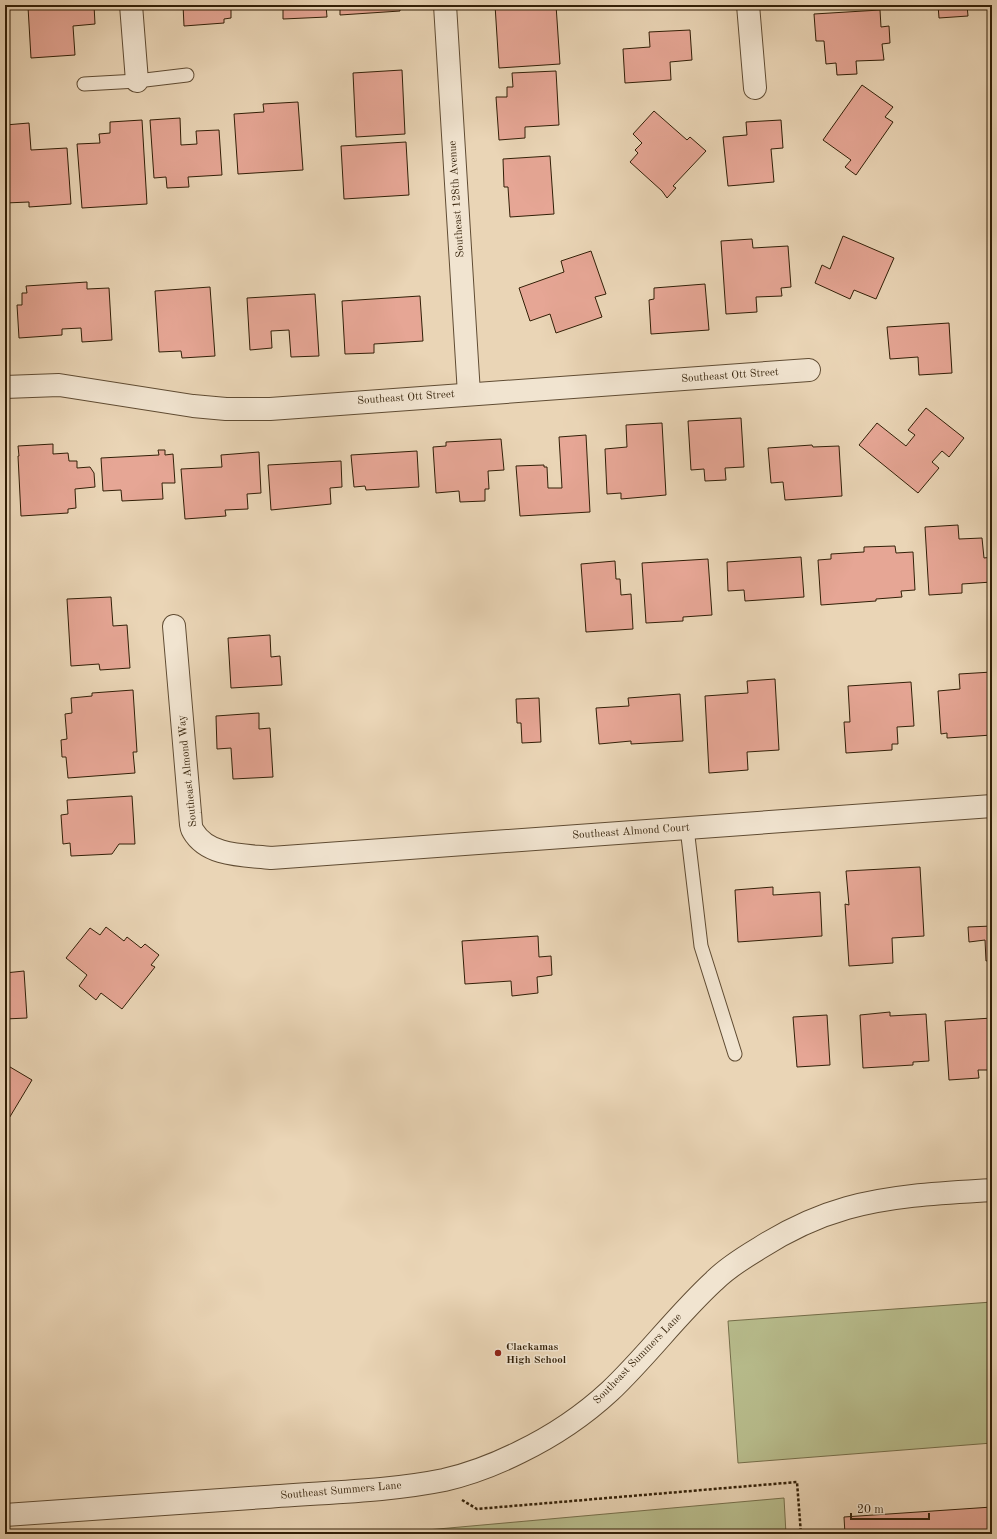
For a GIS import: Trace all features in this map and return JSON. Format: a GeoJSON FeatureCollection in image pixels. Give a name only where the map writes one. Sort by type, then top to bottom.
{"type":"FeatureCollection","features":[{"type":"Feature","properties":{"kind":"street"},"geometry":{"type":"LineString","coordinates":[[131,5],[137,81]]}},
{"type":"Feature","properties":{"kind":"street","name":"Southeast 128th Avenue"},"geometry":{"type":"LineString","coordinates":[[445,5],[469,394]]}},
{"type":"Feature","properties":{"kind":"street"},"geometry":{"type":"LineString","coordinates":[[748,5],[755,88]]}},
{"type":"Feature","properties":{"kind":"street","name":"Southeast Ott Street"},"geometry":{"type":"LineString","coordinates":[[5,387],[59,385],[193,406],[226,409],[270,409],[809,370]]}},
{"type":"Feature","properties":{"kind":"street","name":"Southeast Almond Way"},"geometry":{"type":"LineString","coordinates":[[174,626],[192,831],[204,844],[230,854],[271,858]]}},
{"type":"Feature","properties":{"kind":"street","name":"Southeast Almond Court"},"geometry":{"type":"LineString","coordinates":[[271,858],[992,806]]}},
{"type":"Feature","properties":{"kind":"street","name":"Southeast Summers Lane"},"geometry":{"type":"LineString","coordinates":[[5,1515],[372,1489],[446,1479],[498,1462],[546,1438],[579,1417],[611,1390],[716,1279],[736,1263],[782,1234],[811,1220],[844,1209],[874,1202],[914,1196],[992,1190]]}},
{"type":"Feature","properties":{"kind":"lane"},"geometry":{"type":"LineString","coordinates":[[84,84],[137,81],[187,75]]}},
{"type":"Feature","properties":{"kind":"lane"},"geometry":{"type":"LineString","coordinates":[[687,828],[700,946],[735,1054]]}},
{"type":"Feature","properties":{"kind":"path"},"geometry":{"type":"LineString","coordinates":[[446,1479],[464,1502],[477,1509],[798,1482],[801,1534]]}},
{"type":"Feature","properties":{"kind":"green space"},"geometry":{"type":"Polygon","coordinates":[[[992,1302],[992,1443],[738,1463],[728,1321],[992,1302]]]}},
{"type":"Feature","properties":{"kind":"green space"},"geometry":{"type":"Polygon","coordinates":[[[784,1498],[786,1534],[382,1534],[784,1498]]]}},
{"type":"Feature","properties":{"kind":"building"},"geometry":{"type":"Polygon","coordinates":[[[94,5],[95,24],[73,26],[75,55],[31,58],[28,7],[94,5]]]}},
{"type":"Feature","properties":{"kind":"building"},"geometry":{"type":"Polygon","coordinates":[[[183,5],[231,5],[231,18],[224,19],[224,23],[184,26],[183,5]]]}},
{"type":"Feature","properties":{"kind":"building"},"geometry":{"type":"Polygon","coordinates":[[[283,5],[326,5],[327,17],[283,19],[283,5]]]}},
{"type":"Feature","properties":{"kind":"building"},"geometry":{"type":"Polygon","coordinates":[[[340,5],[400,5],[400,11],[340,15],[340,5]]]}},
{"type":"Feature","properties":{"kind":"building"},"geometry":{"type":"Polygon","coordinates":[[[495,5],[556,5],[560,64],[499,68],[495,5]]]}},
{"type":"Feature","properties":{"kind":"building"},"geometry":{"type":"Polygon","coordinates":[[[807,5],[834,5],[834,7],[807,9],[807,5]]]}},
{"type":"Feature","properties":{"kind":"building"},"geometry":{"type":"Polygon","coordinates":[[[938,5],[967,5],[968,16],[939,18],[938,5]]]}},
{"type":"Feature","properties":{"kind":"building"},"geometry":{"type":"Polygon","coordinates":[[[880,10],[881,27],[889,26],[890,43],[882,44],[884,60],[856,61],[857,74],[837,75],[836,63],[826,64],[824,41],[816,41],[814,14],[880,10]]]}},
{"type":"Feature","properties":{"kind":"building"},"geometry":{"type":"Polygon","coordinates":[[[690,30],[692,60],[670,62],[671,80],[625,83],[623,49],[650,47],[649,32],[690,30]]]}},
{"type":"Feature","properties":{"kind":"building"},"geometry":{"type":"Polygon","coordinates":[[[402,70],[405,134],[356,137],[353,73],[402,70]]]}},
{"type":"Feature","properties":{"kind":"building"},"geometry":{"type":"Polygon","coordinates":[[[556,71],[559,125],[525,127],[525,138],[499,140],[496,97],[507,97],[507,87],[513,87],[512,73],[556,71]]]}},
{"type":"Feature","properties":{"kind":"building"},"geometry":{"type":"Polygon","coordinates":[[[862,85],[893,107],[885,117],[893,122],[856,175],[845,167],[851,160],[823,140],[862,85]]]}},
{"type":"Feature","properties":{"kind":"building"},"geometry":{"type":"Polygon","coordinates":[[[298,102],[303,170],[238,174],[234,114],[264,112],[263,104],[298,102]]]}},
{"type":"Feature","properties":{"kind":"building"},"geometry":{"type":"Polygon","coordinates":[[[654,111],[687,140],[690,137],[706,151],[673,186],[676,188],[667,198],[662,191],[630,162],[638,153],[635,150],[642,143],[633,134],[654,111]]]}},
{"type":"Feature","properties":{"kind":"building"},"geometry":{"type":"Polygon","coordinates":[[[180,118],[181,145],[197,144],[196,131],[219,130],[222,175],[188,177],[189,187],[167,188],[166,177],[154,178],[150,120],[180,118]]]}},
{"type":"Feature","properties":{"kind":"building"},"geometry":{"type":"Polygon","coordinates":[[[142,120],[147,204],[82,208],[77,144],[100,143],[99,134],[110,133],[110,122],[142,120]]]}},
{"type":"Feature","properties":{"kind":"building"},"geometry":{"type":"Polygon","coordinates":[[[781,120],[783,148],[771,149],[774,182],[728,186],[723,137],[747,135],[746,122],[781,120]]]}},
{"type":"Feature","properties":{"kind":"building"},"geometry":{"type":"Polygon","coordinates":[[[29,123],[31,150],[67,148],[71,204],[29,207],[29,202],[5,203],[5,125],[29,123]]]}},
{"type":"Feature","properties":{"kind":"building"},"geometry":{"type":"Polygon","coordinates":[[[406,142],[409,195],[344,199],[341,146],[406,142]]]}},
{"type":"Feature","properties":{"kind":"building"},"geometry":{"type":"Polygon","coordinates":[[[550,156],[554,214],[510,217],[508,187],[504,187],[503,159],[550,156]]]}},
{"type":"Feature","properties":{"kind":"building"},"geometry":{"type":"Polygon","coordinates":[[[843,236],[894,258],[876,299],[854,290],[850,299],[815,283],[822,265],[830,269],[843,236]]]}},
{"type":"Feature","properties":{"kind":"building"},"geometry":{"type":"Polygon","coordinates":[[[752,239],[753,248],[788,246],[791,287],[781,288],[782,296],[756,297],[757,312],[726,314],[721,241],[752,239]]]}},
{"type":"Feature","properties":{"kind":"building"},"geometry":{"type":"Polygon","coordinates":[[[591,251],[606,294],[595,297],[602,317],[556,333],[550,314],[530,321],[519,288],[564,272],[561,261],[591,251]]]}},
{"type":"Feature","properties":{"kind":"building"},"geometry":{"type":"Polygon","coordinates":[[[87,282],[87,289],[109,288],[112,340],[82,342],[81,328],[62,329],[62,335],[19,338],[17,305],[22,305],[22,293],[27,293],[26,286],[87,282]]]}},
{"type":"Feature","properties":{"kind":"building"},"geometry":{"type":"Polygon","coordinates":[[[705,284],[709,330],[651,334],[649,300],[654,299],[654,288],[705,284]]]}},
{"type":"Feature","properties":{"kind":"building"},"geometry":{"type":"Polygon","coordinates":[[[210,287],[215,356],[182,358],[181,351],[159,352],[155,291],[210,287]]]}},
{"type":"Feature","properties":{"kind":"building"},"geometry":{"type":"Polygon","coordinates":[[[315,294],[319,356],[291,357],[289,330],[271,331],[272,348],[250,350],[247,298],[315,294]]]}},
{"type":"Feature","properties":{"kind":"building"},"geometry":{"type":"Polygon","coordinates":[[[420,296],[423,341],[374,344],[374,353],[345,354],[342,301],[420,296]]]}},
{"type":"Feature","properties":{"kind":"building"},"geometry":{"type":"Polygon","coordinates":[[[949,323],[952,373],[919,375],[918,357],[890,359],[887,327],[949,323]]]}},
{"type":"Feature","properties":{"kind":"building"},"geometry":{"type":"Polygon","coordinates":[[[926,408],[964,438],[949,457],[942,451],[932,462],[939,468],[918,493],[859,445],[877,423],[906,446],[915,435],[908,430],[926,408]]]}},
{"type":"Feature","properties":{"kind":"building"},"geometry":{"type":"Polygon","coordinates":[[[741,418],[744,467],[725,468],[726,480],[705,481],[704,469],[691,470],[688,421],[741,418]]]}},
{"type":"Feature","properties":{"kind":"building"},"geometry":{"type":"Polygon","coordinates":[[[662,423],[666,495],[621,499],[621,493],[607,494],[605,449],[627,447],[626,425],[662,423]]]}},
{"type":"Feature","properties":{"kind":"building"},"geometry":{"type":"Polygon","coordinates":[[[586,435],[590,512],[520,516],[516,466],[544,465],[544,467],[547,467],[548,488],[562,488],[559,437],[586,435]]]}},
{"type":"Feature","properties":{"kind":"building"},"geometry":{"type":"Polygon","coordinates":[[[501,439],[504,470],[488,471],[489,489],[485,489],[485,501],[460,502],[459,491],[436,493],[433,447],[446,446],[446,442],[501,439]]]}},
{"type":"Feature","properties":{"kind":"building"},"geometry":{"type":"Polygon","coordinates":[[[53,444],[53,454],[68,453],[69,461],[77,461],[77,468],[90,467],[94,473],[95,487],[75,489],[76,508],[68,509],[68,513],[21,516],[18,446],[53,444]]]}},
{"type":"Feature","properties":{"kind":"building"},"geometry":{"type":"Polygon","coordinates":[[[812,445],[813,447],[839,446],[842,496],[785,500],[783,482],[771,483],[768,448],[812,445]]]}},
{"type":"Feature","properties":{"kind":"building"},"geometry":{"type":"Polygon","coordinates":[[[158,450],[165,450],[165,455],[173,454],[175,483],[162,483],[163,499],[122,501],[121,490],[103,491],[101,458],[159,455],[158,450]]]}},
{"type":"Feature","properties":{"kind":"building"},"geometry":{"type":"Polygon","coordinates":[[[417,451],[419,487],[366,490],[365,486],[354,487],[351,455],[417,451]]]}},
{"type":"Feature","properties":{"kind":"building"},"geometry":{"type":"Polygon","coordinates":[[[259,452],[261,493],[247,494],[248,509],[225,510],[226,516],[185,519],[181,469],[222,467],[221,455],[259,452]]]}},
{"type":"Feature","properties":{"kind":"building"},"geometry":{"type":"Polygon","coordinates":[[[341,461],[342,487],[330,488],[331,504],[271,510],[268,465],[341,461]]]}},
{"type":"Feature","properties":{"kind":"building"},"geometry":{"type":"Polygon","coordinates":[[[958,525],[959,539],[982,538],[984,558],[992,557],[992,582],[962,584],[962,593],[929,595],[925,527],[958,525]]]}},
{"type":"Feature","properties":{"kind":"building"},"geometry":{"type":"Polygon","coordinates":[[[895,546],[896,553],[913,552],[915,590],[901,591],[902,597],[876,599],[876,601],[821,605],[818,560],[831,559],[831,554],[864,552],[864,547],[895,546]]]}},
{"type":"Feature","properties":{"kind":"building"},"geometry":{"type":"Polygon","coordinates":[[[801,557],[804,597],[745,601],[744,590],[728,591],[727,562],[801,557]]]}},
{"type":"Feature","properties":{"kind":"building"},"geometry":{"type":"Polygon","coordinates":[[[708,559],[712,615],[683,617],[683,621],[646,623],[642,563],[708,559]]]}},
{"type":"Feature","properties":{"kind":"building"},"geometry":{"type":"Polygon","coordinates":[[[615,561],[616,579],[620,579],[621,595],[631,594],[633,629],[586,632],[581,564],[615,561]]]}},
{"type":"Feature","properties":{"kind":"building"},"geometry":{"type":"Polygon","coordinates":[[[111,597],[113,626],[127,625],[130,668],[100,670],[99,664],[71,666],[67,599],[111,597]]]}},
{"type":"Feature","properties":{"kind":"building"},"geometry":{"type":"Polygon","coordinates":[[[270,635],[271,657],[280,656],[282,685],[231,688],[228,638],[270,635]]]}},
{"type":"Feature","properties":{"kind":"building"},"geometry":{"type":"Polygon","coordinates":[[[992,672],[992,735],[947,738],[947,733],[941,734],[938,691],[960,689],[959,674],[992,672]]]}},
{"type":"Feature","properties":{"kind":"building"},"geometry":{"type":"Polygon","coordinates":[[[775,679],[779,750],[747,752],[748,770],[709,773],[705,696],[748,693],[747,681],[775,679]]]}},
{"type":"Feature","properties":{"kind":"building"},"geometry":{"type":"Polygon","coordinates":[[[911,682],[914,726],[897,727],[898,744],[892,744],[892,750],[846,753],[844,722],[850,722],[848,686],[911,682]]]}},
{"type":"Feature","properties":{"kind":"building"},"geometry":{"type":"Polygon","coordinates":[[[133,690],[137,752],[133,752],[135,773],[68,778],[66,757],[62,757],[61,740],[67,739],[65,714],[72,713],[71,698],[92,696],[92,693],[133,690]]]}},
{"type":"Feature","properties":{"kind":"building"},"geometry":{"type":"Polygon","coordinates":[[[680,694],[683,741],[631,744],[631,741],[599,744],[596,708],[629,706],[628,698],[680,694]]]}},
{"type":"Feature","properties":{"kind":"building"},"geometry":{"type":"Polygon","coordinates":[[[539,698],[541,742],[522,743],[521,723],[517,723],[516,699],[539,698]]]}},
{"type":"Feature","properties":{"kind":"building"},"geometry":{"type":"Polygon","coordinates":[[[259,713],[259,729],[270,728],[273,777],[233,779],[231,748],[217,749],[216,716],[259,713]]]}},
{"type":"Feature","properties":{"kind":"building"},"geometry":{"type":"Polygon","coordinates":[[[132,796],[135,844],[119,844],[112,854],[71,856],[70,843],[63,844],[61,815],[68,814],[67,800],[132,796]]]}},
{"type":"Feature","properties":{"kind":"building"},"geometry":{"type":"Polygon","coordinates":[[[920,867],[924,936],[892,938],[893,963],[849,966],[845,904],[849,905],[846,871],[920,867]]]}},
{"type":"Feature","properties":{"kind":"building"},"geometry":{"type":"Polygon","coordinates":[[[773,887],[773,895],[820,892],[822,936],[738,942],[735,890],[773,887]]]}},
{"type":"Feature","properties":{"kind":"building"},"geometry":{"type":"Polygon","coordinates":[[[992,926],[992,960],[986,961],[985,940],[969,942],[968,927],[992,926]]]}},
{"type":"Feature","properties":{"kind":"building"},"geometry":{"type":"Polygon","coordinates":[[[106,927],[124,941],[127,937],[141,948],[145,944],[159,955],[151,965],[155,967],[122,1009],[101,993],[96,1000],[79,986],[87,975],[66,958],[90,928],[100,935],[106,927]]]}},
{"type":"Feature","properties":{"kind":"building"},"geometry":{"type":"Polygon","coordinates":[[[538,936],[539,957],[551,956],[552,975],[537,977],[538,993],[512,996],[511,981],[465,984],[462,941],[538,936]]]}},
{"type":"Feature","properties":{"kind":"building"},"geometry":{"type":"Polygon","coordinates":[[[24,971],[27,1018],[5,1019],[5,973],[24,971]]]}},
{"type":"Feature","properties":{"kind":"building"},"geometry":{"type":"Polygon","coordinates":[[[890,1012],[890,1016],[926,1014],[929,1061],[913,1062],[913,1065],[863,1068],[860,1015],[890,1012]]]}},
{"type":"Feature","properties":{"kind":"building"},"geometry":{"type":"Polygon","coordinates":[[[827,1015],[830,1065],[797,1067],[793,1017],[827,1015]]]}},
{"type":"Feature","properties":{"kind":"building"},"geometry":{"type":"Polygon","coordinates":[[[992,1018],[992,1065],[989,1065],[989,1070],[978,1070],[979,1078],[949,1080],[945,1021],[992,1018]]]}},
{"type":"Feature","properties":{"kind":"building"},"geometry":{"type":"Polygon","coordinates":[[[5,1064],[32,1080],[5,1125],[5,1064]]]}},
{"type":"Feature","properties":{"kind":"building"},"geometry":{"type":"Polygon","coordinates":[[[992,1507],[992,1534],[845,1534],[844,1517],[992,1507]]]}},
{"type":"Feature","properties":{"kind":"place","name":"Clackamas High School"},"geometry":{"type":"Point","coordinates":[498,1353]}}]}
